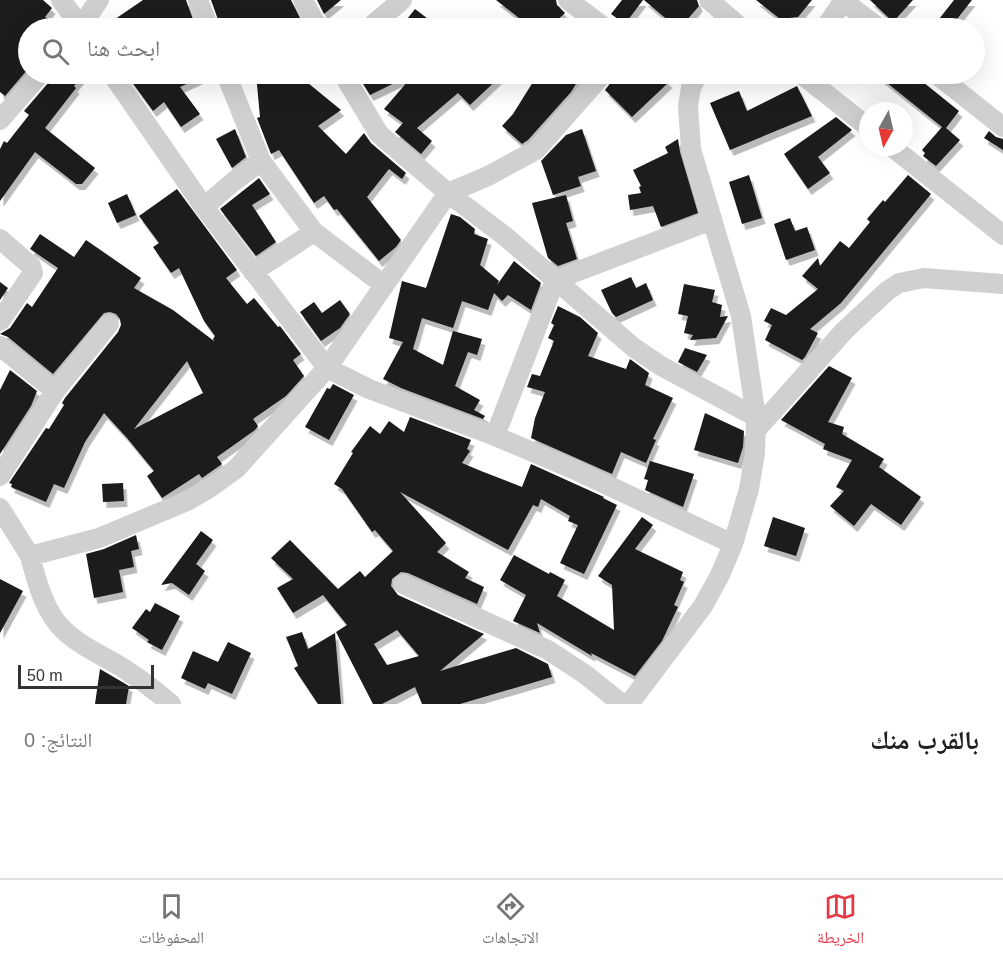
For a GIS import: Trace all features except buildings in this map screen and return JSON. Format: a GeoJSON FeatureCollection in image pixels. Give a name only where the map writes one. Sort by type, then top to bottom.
{"type":"FeatureCollection","features":[{"type":"Feature","properties":{"kind":"street"},"geometry":{"type":"LineString","coordinates":[[61,0],[74,18]]}},
{"type":"Feature","properties":{"kind":"street"},"geometry":{"type":"LineString","coordinates":[[87,18],[99,0]]}},
{"type":"Feature","properties":{"kind":"street"},"geometry":{"type":"LineString","coordinates":[[198,0],[205,18]]}},
{"type":"Feature","properties":{"kind":"street"},"geometry":{"type":"LineString","coordinates":[[303,0],[313,18]]}},
{"type":"Feature","properties":{"kind":"street"},"geometry":{"type":"LineString","coordinates":[[381,18],[402,0]]}},
{"type":"Feature","properties":{"kind":"street"},"geometry":{"type":"LineString","coordinates":[[568,0],[592,18]]}},
{"type":"Feature","properties":{"kind":"street"},"geometry":{"type":"LineString","coordinates":[[709,0],[728,18]]}},
{"type":"Feature","properties":{"kind":"street"},"geometry":{"type":"LineString","coordinates":[[831,18],[843,0],[866,18]]}},
{"type":"Feature","properties":{"kind":"street"},"geometry":{"type":"LineString","coordinates":[[2,114],[30,84]]}},
{"type":"Feature","properties":{"kind":"street"},"geometry":{"type":"LineString","coordinates":[[119,84],[204,207],[327,368],[369,389],[495,436],[573,469],[733,544]]}},
{"type":"Feature","properties":{"kind":"street"},"geometry":{"type":"LineString","coordinates":[[230,84],[261,161],[314,232],[384,285]]}},
{"type":"Feature","properties":{"kind":"street"},"geometry":{"type":"LineString","coordinates":[[348,84],[379,134],[448,193],[506,237],[633,347],[756,424]]}},
{"type":"Feature","properties":{"kind":"street"},"geometry":{"type":"LineString","coordinates":[[30,556],[99,538],[187,501],[236,469],[327,368],[448,193],[488,176],[536,150],[594,84]]}},
{"type":"Feature","properties":{"kind":"street"},"geometry":{"type":"LineString","coordinates":[[629,704],[703,606],[720,575],[733,544],[749,489],[755,453],[756,424],[741,316],[691,149],[688,106],[693,84]]}},
{"type":"Feature","properties":{"kind":"street"},"geometry":{"type":"LineString","coordinates":[[814,84],[859,120]]}},
{"type":"Feature","properties":{"kind":"street"},"geometry":{"type":"LineString","coordinates":[[949,84],[1003,127]]}},
{"type":"Feature","properties":{"kind":"street"},"geometry":{"type":"LineString","coordinates":[[903,156],[1003,236]]}},
{"type":"Feature","properties":{"kind":"street"},"geometry":{"type":"LineString","coordinates":[[204,207],[261,161]]}},
{"type":"Feature","properties":{"kind":"street"},"geometry":{"type":"LineString","coordinates":[[495,436],[555,280],[712,220]]}},
{"type":"Feature","properties":{"kind":"street"},"geometry":{"type":"LineString","coordinates":[[253,272],[314,232]]}},
{"type":"Feature","properties":{"kind":"street"},"geometry":{"type":"LineString","coordinates":[[0,239],[33,270],[0,321]]}},
{"type":"Feature","properties":{"kind":"street"},"geometry":{"type":"LineString","coordinates":[[756,424],[844,330],[899,283],[924,278],[1003,284]]}},
{"type":"Feature","properties":{"kind":"street"},"geometry":{"type":"LineString","coordinates":[[0,476],[55,391],[109,324]]}},
{"type":"Feature","properties":{"kind":"street"},"geometry":{"type":"LineString","coordinates":[[0,346],[55,391]]}},
{"type":"Feature","properties":{"kind":"street"},"geometry":{"type":"LineString","coordinates":[[0,508],[30,556],[38,583],[58,624],[71,637],[121,667],[171,704]]}},
{"type":"Feature","properties":{"kind":"street"},"geometry":{"type":"LineString","coordinates":[[404,584],[548,650],[586,675],[622,704]]}}]}
